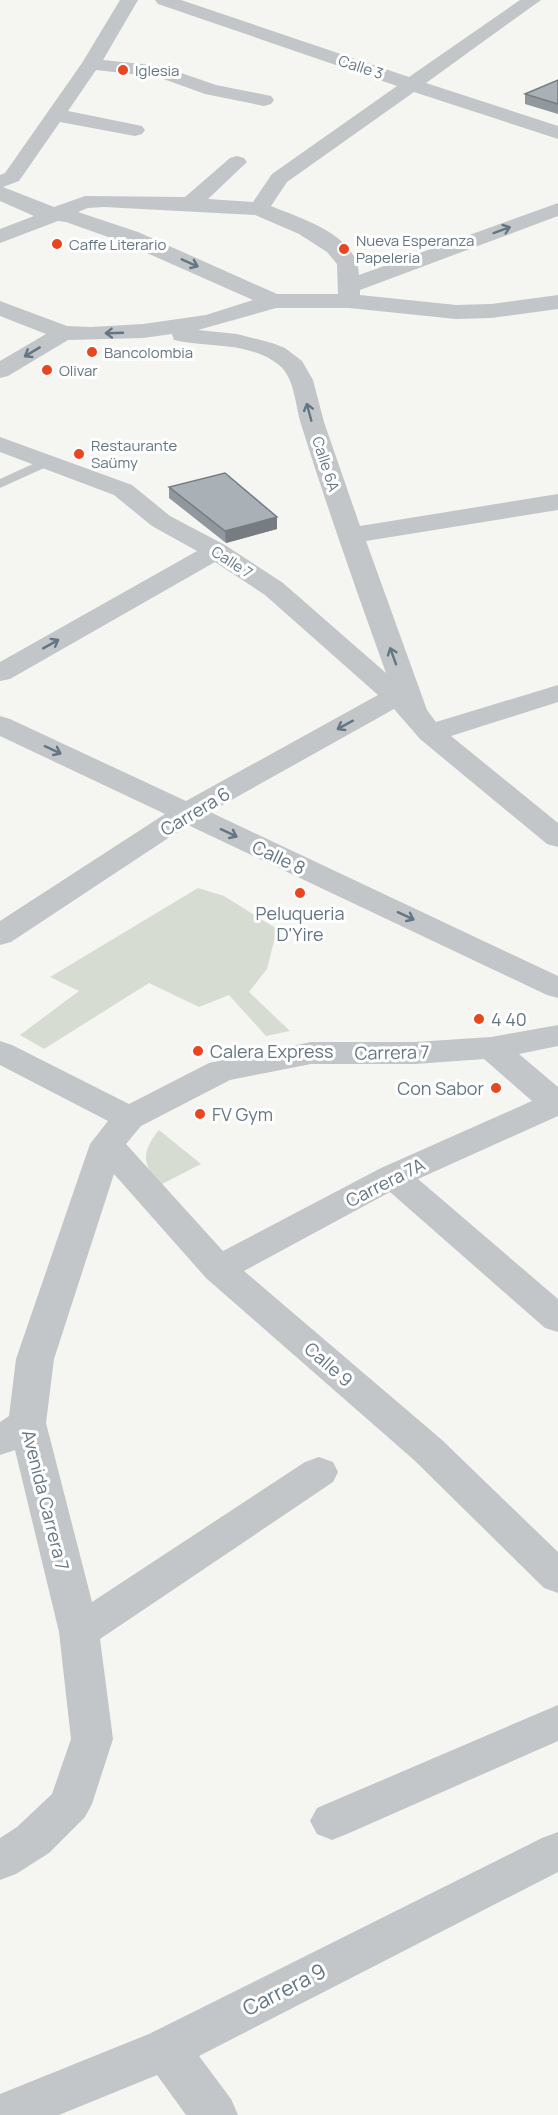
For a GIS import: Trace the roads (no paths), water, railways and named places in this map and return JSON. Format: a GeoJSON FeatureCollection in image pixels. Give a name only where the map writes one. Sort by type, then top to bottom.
{"type":"FeatureCollection","features":[{"type":"Feature","properties":{"kind":"street"},"geometry":{"type":"LineString","coordinates":[[129,0],[91,64],[55,115],[3,181],[41,211],[61,212],[130,237],[274,301]]}},
{"type":"Feature","properties":{"kind":"street","name":"Calle 3"},"geometry":{"type":"LineString","coordinates":[[165,0],[270,38],[558,133]]}},
{"type":"Feature","properties":{"kind":"street"},"geometry":{"type":"LineString","coordinates":[[259,209],[279,178],[532,0]]}},
{"type":"Feature","properties":{"kind":"street"},"geometry":{"type":"LineString","coordinates":[[91,64],[161,72],[212,90],[264,100]]}},
{"type":"Feature","properties":{"kind":"street"},"geometry":{"type":"LineString","coordinates":[[55,115],[135,130]]}},
{"type":"Feature","properties":{"kind":"street"},"geometry":{"type":"LineString","coordinates":[[190,204],[237,162]]}},
{"type":"Feature","properties":{"kind":"street"},"geometry":{"type":"LineString","coordinates":[[0,237],[85,202],[190,204],[259,209],[307,229],[335,247],[348,263],[349,293]]}},
{"type":"Feature","properties":{"kind":"street"},"geometry":{"type":"LineString","coordinates":[[0,308],[64,333],[142,331],[209,321],[274,301],[349,293],[558,209]]}},
{"type":"Feature","properties":{"kind":"street"},"geometry":{"type":"LineString","coordinates":[[349,293],[456,312],[558,302]]}},
{"type":"Feature","properties":{"kind":"street","name":"Calle 6A"},"geometry":{"type":"LineString","coordinates":[[142,331],[232,340],[262,348],[287,360],[301,376],[308,411],[349,536],[413,714]]}},
{"type":"Feature","properties":{"kind":"street"},"geometry":{"type":"LineString","coordinates":[[0,371],[64,333]]}},
{"type":"Feature","properties":{"kind":"street","name":"Calle 7"},"geometry":{"type":"LineString","coordinates":[[0,444],[123,490],[161,521],[216,551],[274,589],[413,714]]}},
{"type":"Feature","properties":{"kind":"street"},"geometry":{"type":"LineString","coordinates":[[349,536],[558,502]]}},
{"type":"Feature","properties":{"kind":"street"},"geometry":{"type":"LineString","coordinates":[[0,673],[216,551]]}},
{"type":"Feature","properties":{"kind":"street","name":"Carrera 6"},"geometry":{"type":"LineString","coordinates":[[0,934],[187,813],[413,714],[558,693]]}},
{"type":"Feature","properties":{"kind":"street"},"geometry":{"type":"LineString","coordinates":[[413,714],[558,838]]}},
{"type":"Feature","properties":{"kind":"street","name":"Calle 8"},"geometry":{"type":"LineString","coordinates":[[0,725],[558,988]]}},
{"type":"Feature","properties":{"kind":"street","name":"Carrera 7"},"geometry":{"type":"LineString","coordinates":[[118,1131],[221,1071],[311,1053],[415,1053],[491,1048],[542,1040],[558,1035]]}},
{"type":"Feature","properties":{"kind":"street"},"geometry":{"type":"LineString","coordinates":[[491,1048],[557,1104]]}},
{"type":"Feature","properties":{"kind":"street","name":"Calle 9"},"geometry":{"type":"LineString","coordinates":[[0,1052],[118,1131],[219,1269],[428,1450],[558,1576]]}},
{"type":"Feature","properties":{"kind":"street","name":"Carrera 7A"},"geometry":{"type":"LineString","coordinates":[[219,1269],[393,1176],[557,1104]]}},
{"type":"Feature","properties":{"kind":"street","name":"Avenida Carrera 7"},"geometry":{"type":"LineString","coordinates":[[0,1861],[33,1840],[70,1804],[93,1739],[80,1632],[13,1432],[35,1359],[118,1131]]}},
{"type":"Feature","properties":{"kind":"street"},"geometry":{"type":"LineString","coordinates":[[393,1176],[558,1319]]}},
{"type":"Feature","properties":{"kind":"street"},"geometry":{"type":"LineString","coordinates":[[80,1632],[319,1472]]}},
{"type":"Feature","properties":{"kind":"street"},"geometry":{"type":"LineString","coordinates":[[332,1821],[558,1722]]}},
{"type":"Feature","properties":{"kind":"street","name":"Carrera 9"},"geometry":{"type":"LineString","coordinates":[[4,2115],[166,2049],[558,1851]]}},
{"type":"Feature","properties":{"kind":"street"},"geometry":{"type":"LineString","coordinates":[[166,2049],[213,2115]]}},
{"type":"Feature","properties":{"kind":"lane"},"geometry":{"type":"LineString","coordinates":[[0,484],[48,461]]}},
{"type":"Feature","properties":{"kind":"place","name":"Iglesia"},"geometry":{"type":"Point","coordinates":[123,70]}},
{"type":"Feature","properties":{"kind":"place","name":"Caffe Literario"},"geometry":{"type":"Point","coordinates":[57,244]}},
{"type":"Feature","properties":{"kind":"place","name":"Nueva Esperanza Papeleria"},"geometry":{"type":"Point","coordinates":[344,249]}},
{"type":"Feature","properties":{"kind":"place","name":"Bancolombia"},"geometry":{"type":"Point","coordinates":[92,352]}},
{"type":"Feature","properties":{"kind":"place","name":"Olivar"},"geometry":{"type":"Point","coordinates":[47,370]}},
{"type":"Feature","properties":{"kind":"place","name":"Restaurante Saümy"},"geometry":{"type":"Point","coordinates":[79,454]}},
{"type":"Feature","properties":{"kind":"place","name":"Peluqueria D'Yire"},"geometry":{"type":"Point","coordinates":[300,893]}},
{"type":"Feature","properties":{"kind":"place","name":"4 40"},"geometry":{"type":"Point","coordinates":[479,1019]}},
{"type":"Feature","properties":{"kind":"place","name":"Calera Express"},"geometry":{"type":"Point","coordinates":[198,1051]}},
{"type":"Feature","properties":{"kind":"place","name":"Con Sabor"},"geometry":{"type":"Point","coordinates":[496,1088]}},
{"type":"Feature","properties":{"kind":"place","name":"FV Gym"},"geometry":{"type":"Point","coordinates":[200,1114]}}]}
